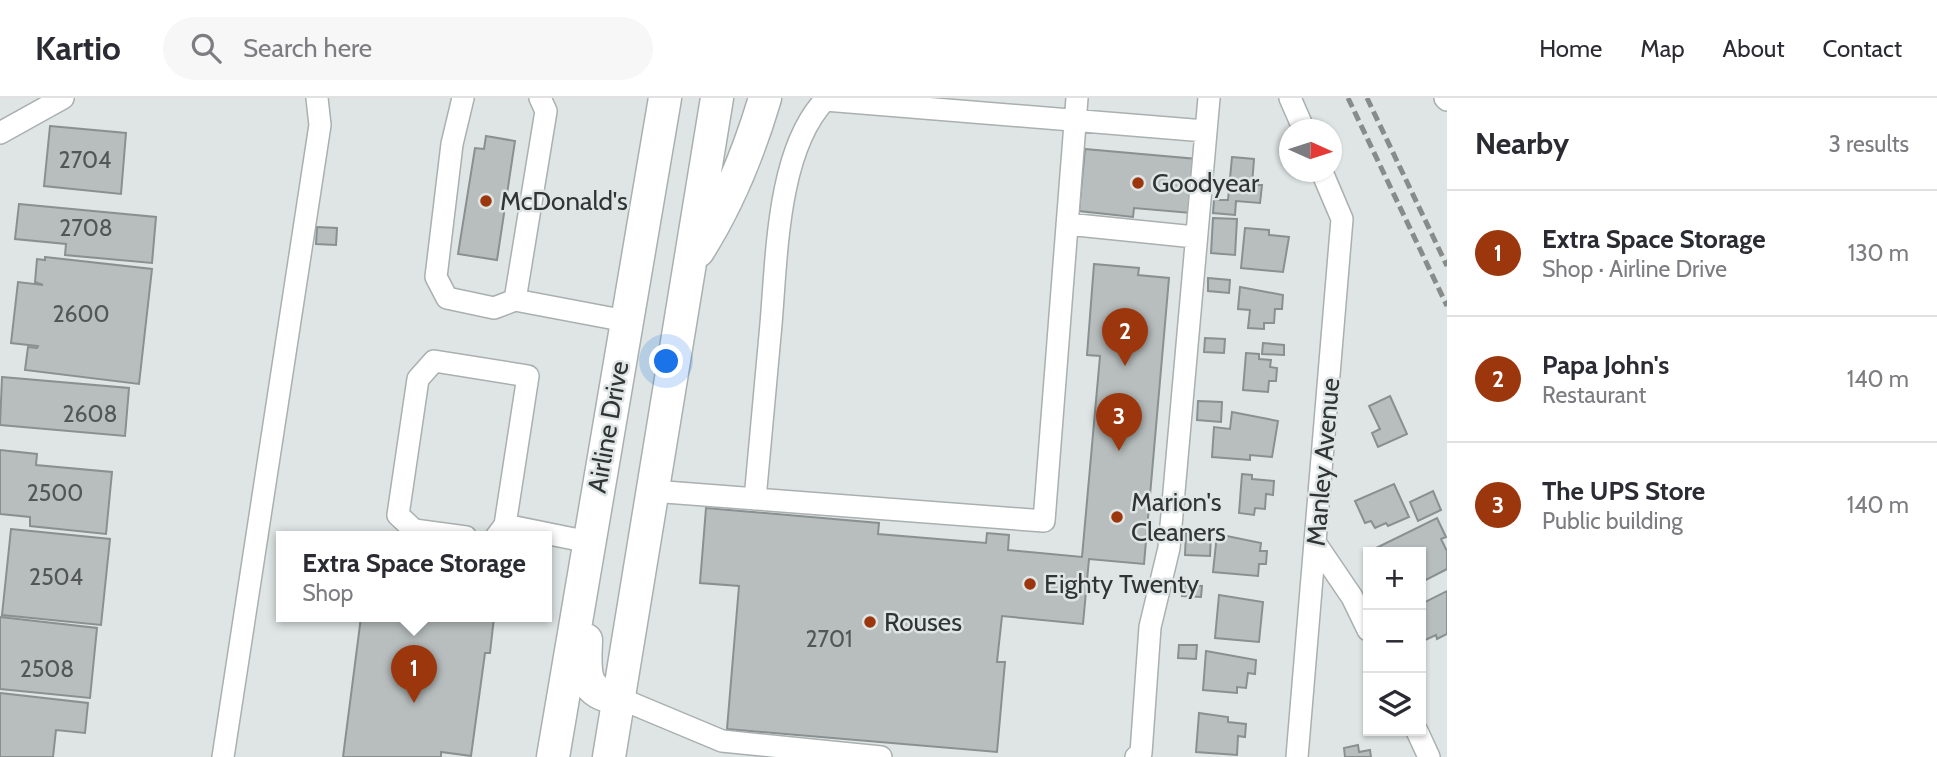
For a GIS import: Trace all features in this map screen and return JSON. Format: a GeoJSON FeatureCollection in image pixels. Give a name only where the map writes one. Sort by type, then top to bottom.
{"type":"FeatureCollection","features":[{"type":"Feature","properties":{"kind":"highway","name":"Airline Drive"},"geometry":{"type":"LineString","coordinates":[[553,757],[665,98]]}},
{"type":"Feature","properties":{"kind":"highway","name":"Airline Drive"},"geometry":{"type":"LineString","coordinates":[[609,757],[717,98]]}},
{"type":"Feature","properties":{"kind":"highway"},"geometry":{"type":"LineString","coordinates":[[689,264],[717,222],[753,136],[765,98]]}},
{"type":"Feature","properties":{"kind":"highway"},"geometry":{"type":"LineString","coordinates":[[590,536],[585,666],[589,684],[595,692],[619,698]]}},
{"type":"Feature","properties":{"kind":"street"},"geometry":{"type":"LineString","coordinates":[[0,133],[63,98]]}},
{"type":"Feature","properties":{"kind":"street"},"geometry":{"type":"LineString","coordinates":[[223,757],[320,125],[317,98]]}},
{"type":"Feature","properties":{"kind":"street"},"geometry":{"type":"LineString","coordinates":[[463,98],[452,144],[436,277],[447,298],[494,308],[515,300],[626,321]]}},
{"type":"Feature","properties":{"kind":"street"},"geometry":{"type":"LineString","coordinates":[[515,300],[546,111],[540,98]]}},
{"type":"Feature","properties":{"kind":"street"},"geometry":{"type":"LineString","coordinates":[[652,491],[1044,521],[1077,98]]}},
{"type":"Feature","properties":{"kind":"street"},"geometry":{"type":"LineString","coordinates":[[1136,757],[1140,752],[1150,627],[1169,548],[1209,98]]}},
{"type":"Feature","properties":{"kind":"street"},"geometry":{"type":"LineString","coordinates":[[1290,98],[1299,119]]}},
{"type":"Feature","properties":{"kind":"street"},"geometry":{"type":"LineString","coordinates":[[755,499],[781,219],[793,164],[812,114],[825,100],[1205,131]]}},
{"type":"Feature","properties":{"kind":"street","name":"Manley Avenue"},"geometry":{"type":"LineString","coordinates":[[1297,757],[1342,219],[1326,182]]}},
{"type":"Feature","properties":{"kind":"street"},"geometry":{"type":"LineString","coordinates":[[1067,224],[1195,237]]}},
{"type":"Feature","properties":{"kind":"street"},"geometry":{"type":"LineString","coordinates":[[421,531],[414,530],[398,515],[418,379],[434,362],[528,376],[501,531]]}},
{"type":"Feature","properties":{"kind":"street"},"geometry":{"type":"LineString","coordinates":[[552,534],[590,536]]}},
{"type":"Feature","properties":{"kind":"street"},"geometry":{"type":"LineString","coordinates":[[1316,544],[1352,597],[1363,620]]}},
{"type":"Feature","properties":{"kind":"street"},"geometry":{"type":"LineString","coordinates":[[619,698],[722,741],[881,757]]}},
{"type":"Feature","properties":{"kind":"street"},"geometry":{"type":"LineString","coordinates":[[1419,736],[1429,757]]}},
{"type":"Feature","properties":{"kind":"building"},"geometry":{"type":"Polygon","coordinates":[[[50,126],[126,133],[121,194],[44,186],[50,126]]]}},
{"type":"Feature","properties":{"kind":"building","name":"McDonald's"},"geometry":{"type":"Polygon","coordinates":[[[486,136],[515,141],[497,260],[458,254],[475,148],[484,149],[486,136]]]}},
{"type":"Feature","properties":{"kind":"building","name":"Goodyear"},"geometry":{"type":"Polygon","coordinates":[[[1085,149],[1197,159],[1191,213],[1134,208],[1133,217],[1079,211],[1085,149]]]}},
{"type":"Feature","properties":{"kind":"building"},"geometry":{"type":"Polygon","coordinates":[[[1232,157],[1254,159],[1252,185],[1262,185],[1260,203],[1236,201],[1235,215],[1213,213],[1214,200],[1228,200],[1232,157]]]}},
{"type":"Feature","properties":{"kind":"building"},"geometry":{"type":"Polygon","coordinates":[[[19,204],[156,217],[152,263],[65,255],[66,244],[15,239],[19,204]]]}},
{"type":"Feature","properties":{"kind":"building"},"geometry":{"type":"Polygon","coordinates":[[[1213,218],[1237,219],[1235,255],[1211,253],[1213,218]]]}},
{"type":"Feature","properties":{"kind":"building"},"geometry":{"type":"Polygon","coordinates":[[[317,227],[337,228],[336,245],[316,244],[317,227]]]}},
{"type":"Feature","properties":{"kind":"building"},"geometry":{"type":"Polygon","coordinates":[[[1245,228],[1269,230],[1269,235],[1289,237],[1283,272],[1241,268],[1245,228]]]}},
{"type":"Feature","properties":{"kind":"building"},"geometry":{"type":"Polygon","coordinates":[[[45,257],[152,269],[139,384],[25,370],[28,347],[38,346],[11,343],[18,282],[43,285],[35,282],[37,259],[45,260],[45,257]]]}},
{"type":"Feature","properties":{"kind":"building"},"geometry":{"type":"Polygon","coordinates":[[[1094,264],[1139,268],[1138,275],[1169,278],[1144,564],[1089,559],[1083,624],[1002,616],[997,662],[1005,662],[997,752],[727,729],[739,586],[700,583],[706,508],[879,523],[878,534],[986,543],[987,533],[1009,535],[1008,550],[1082,557],[1100,356],[1087,355],[1094,264]]]}},
{"type":"Feature","properties":{"kind":"building"},"geometry":{"type":"Polygon","coordinates":[[[1208,278],[1230,280],[1229,293],[1208,291],[1208,278]]]}},
{"type":"Feature","properties":{"kind":"building"},"geometry":{"type":"Polygon","coordinates":[[[1240,287],[1283,295],[1282,309],[1275,309],[1274,323],[1264,323],[1264,329],[1248,328],[1250,310],[1238,309],[1240,287]]]}},
{"type":"Feature","properties":{"kind":"building"},"geometry":{"type":"Polygon","coordinates":[[[1205,338],[1225,339],[1224,353],[1204,352],[1205,338]]]}},
{"type":"Feature","properties":{"kind":"building"},"geometry":{"type":"Polygon","coordinates":[[[1263,343],[1284,345],[1284,355],[1262,354],[1263,343]]]}},
{"type":"Feature","properties":{"kind":"building"},"geometry":{"type":"Polygon","coordinates":[[[1246,353],[1259,354],[1259,359],[1271,360],[1270,367],[1277,368],[1276,381],[1269,381],[1268,392],[1243,390],[1246,353]]]}},
{"type":"Feature","properties":{"kind":"building"},"geometry":{"type":"Polygon","coordinates":[[[2,377],[129,388],[125,436],[0,425],[2,377]]]}},
{"type":"Feature","properties":{"kind":"building"},"geometry":{"type":"Polygon","coordinates":[[[1390,396],[1407,434],[1378,447],[1372,433],[1380,429],[1369,406],[1390,396]]]}},
{"type":"Feature","properties":{"kind":"building"},"geometry":{"type":"Polygon","coordinates":[[[1198,401],[1222,402],[1221,422],[1197,420],[1198,401]]]}},
{"type":"Feature","properties":{"kind":"building"},"geometry":{"type":"Polygon","coordinates":[[[1232,412],[1278,421],[1272,457],[1250,455],[1250,460],[1212,457],[1214,427],[1230,429],[1232,412]]]}},
{"type":"Feature","properties":{"kind":"building"},"geometry":{"type":"Polygon","coordinates":[[[0,450],[37,454],[36,465],[112,472],[106,534],[30,526],[30,517],[0,514],[0,450]]]}},
{"type":"Feature","properties":{"kind":"building"},"geometry":{"type":"Polygon","coordinates":[[[1242,474],[1252,475],[1252,479],[1274,481],[1273,495],[1266,494],[1265,509],[1255,508],[1254,515],[1239,513],[1242,474]]]}},
{"type":"Feature","properties":{"kind":"building"},"geometry":{"type":"Polygon","coordinates":[[[1394,484],[1409,517],[1375,528],[1371,521],[1365,523],[1355,501],[1394,484]]]}},
{"type":"Feature","properties":{"kind":"building"},"geometry":{"type":"Polygon","coordinates":[[[1433,491],[1441,510],[1418,521],[1410,502],[1433,491]]]}},
{"type":"Feature","properties":{"kind":"building"},"geometry":{"type":"Polygon","coordinates":[[[1437,518],[1446,537],[1441,539],[1447,551],[1447,569],[1426,580],[1426,547],[1378,547],[1437,518]]]}},
{"type":"Feature","properties":{"kind":"building"},"geometry":{"type":"Polygon","coordinates":[[[11,529],[110,539],[101,625],[2,615],[11,529]]]}},
{"type":"Feature","properties":{"kind":"building"},"geometry":{"type":"Polygon","coordinates":[[[1186,532],[1211,534],[1210,556],[1185,555],[1186,532]]]}},
{"type":"Feature","properties":{"kind":"building"},"geometry":{"type":"Polygon","coordinates":[[[1217,534],[1261,543],[1260,551],[1267,551],[1266,564],[1259,564],[1258,576],[1213,572],[1217,534]]]}},
{"type":"Feature","properties":{"kind":"building"},"geometry":{"type":"Polygon","coordinates":[[[1183,585],[1202,586],[1201,597],[1182,596],[1183,585]]]}},
{"type":"Feature","properties":{"kind":"building"},"geometry":{"type":"Polygon","coordinates":[[[1447,591],[1447,634],[1437,639],[1436,635],[1426,640],[1426,602],[1447,591]]]}},
{"type":"Feature","properties":{"kind":"building"},"geometry":{"type":"Polygon","coordinates":[[[1219,595],[1263,602],[1259,642],[1215,638],[1219,595]]]}},
{"type":"Feature","properties":{"kind":"building"},"geometry":{"type":"Polygon","coordinates":[[[0,617],[97,628],[90,698],[0,689],[0,617]]]}},
{"type":"Feature","properties":{"kind":"building"},"geometry":{"type":"Polygon","coordinates":[[[360,622],[493,622],[490,653],[485,653],[471,756],[441,752],[441,757],[343,757],[360,622]]]}},
{"type":"Feature","properties":{"kind":"building"},"geometry":{"type":"Polygon","coordinates":[[[1179,645],[1197,645],[1196,659],[1178,658],[1179,645]]]}},
{"type":"Feature","properties":{"kind":"building"},"geometry":{"type":"Polygon","coordinates":[[[1206,651],[1256,660],[1255,674],[1248,673],[1246,688],[1237,687],[1237,693],[1203,690],[1206,651]]]}},
{"type":"Feature","properties":{"kind":"building"},"geometry":{"type":"Polygon","coordinates":[[[0,693],[88,703],[85,733],[56,730],[53,757],[0,757],[0,693]]]}},
{"type":"Feature","properties":{"kind":"building"},"geometry":{"type":"Polygon","coordinates":[[[1199,713],[1228,717],[1228,722],[1246,724],[1245,737],[1238,736],[1237,755],[1196,752],[1199,713]]]}},
{"type":"Feature","properties":{"kind":"building"},"geometry":{"type":"Polygon","coordinates":[[[1358,745],[1359,752],[1370,750],[1371,757],[1345,757],[1344,748],[1358,745]]]}},
{"type":"Feature","properties":{"kind":"railway"},"geometry":{"type":"LineString","coordinates":[[1348,98],[1447,306]]}},
{"type":"Feature","properties":{"kind":"railway"},"geometry":{"type":"LineString","coordinates":[[1367,98],[1447,266]]}},
{"type":"Feature","properties":{"kind":"place","name":"Goodyear"},"geometry":{"type":"Point","coordinates":[1138,183]}},
{"type":"Feature","properties":{"kind":"place","name":"McDonald's"},"geometry":{"type":"Point","coordinates":[486,201]}},
{"type":"Feature","properties":{"kind":"place","name":"Papa John's"},"geometry":{"type":"Point","coordinates":[1125,366]}},
{"type":"Feature","properties":{"kind":"place","name":"The UPS Store"},"geometry":{"type":"Point","coordinates":[1119,451]}},
{"type":"Feature","properties":{"kind":"place","name":"Marion's Cleaners"},"geometry":{"type":"Point","coordinates":[1117,517]}},
{"type":"Feature","properties":{"kind":"place","name":"Eighty Twenty"},"geometry":{"type":"Point","coordinates":[1030,584]}},
{"type":"Feature","properties":{"kind":"place","name":"Rouses"},"geometry":{"type":"Point","coordinates":[870,622]}},
{"type":"Feature","properties":{"kind":"place","name":"Extra Space Storage"},"geometry":{"type":"Point","coordinates":[414,703]}}]}
